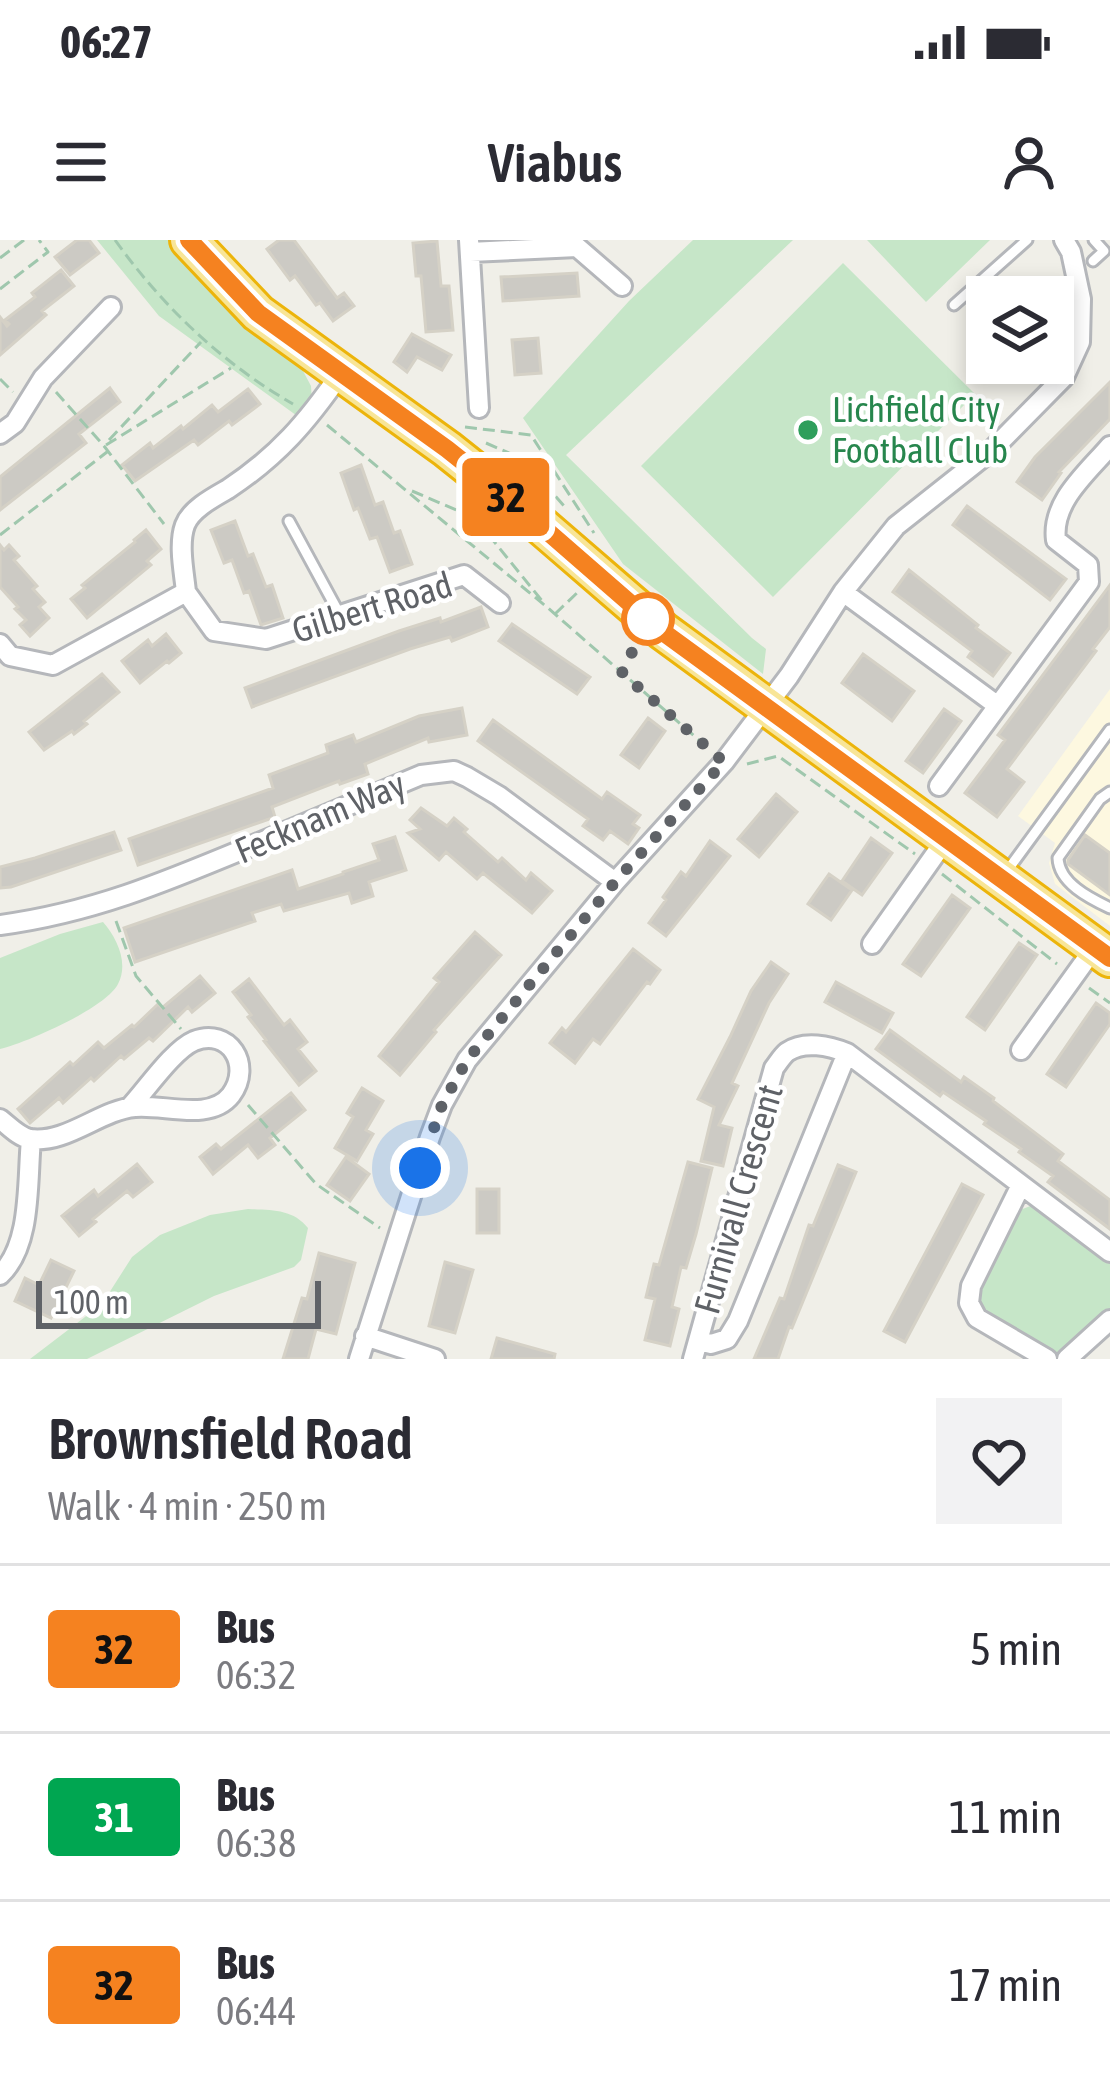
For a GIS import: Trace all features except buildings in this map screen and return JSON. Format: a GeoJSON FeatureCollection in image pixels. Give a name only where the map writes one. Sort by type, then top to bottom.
{"type":"FeatureCollection","features":[{"type":"Feature","properties":{"kind":"highway"},"geometry":{"type":"LineString","coordinates":[[189,240],[258,313],[447,449],[663,632],[765,705],[938,852],[1001,878],[1102,952]]}},
{"type":"Feature","properties":{"kind":"street"},"geometry":{"type":"LineString","coordinates":[[359,1359],[442,1105],[467,1060],[615,882],[724,762],[789,676],[843,592],[896,526],[992,450],[1064,377],[1079,342],[1081,299],[1064,240]]}},
{"type":"Feature","properties":{"kind":"street"},"geometry":{"type":"LineString","coordinates":[[479,408],[469,246],[577,248],[622,286]]}},
{"type":"Feature","properties":{"kind":"street"},"geometry":{"type":"LineString","coordinates":[[0,434],[15,423],[43,377],[111,307]]}},
{"type":"Feature","properties":{"kind":"street"},"geometry":{"type":"LineString","coordinates":[[0,644],[10,656],[53,665],[186,592],[185,523],[285,446],[341,374]]}},
{"type":"Feature","properties":{"kind":"street"},"geometry":{"type":"LineString","coordinates":[[939,786],[1089,582],[1088,565],[1056,540],[1054,526],[1065,500],[1110,446]]}},
{"type":"Feature","properties":{"kind":"street","name":"Gilbert Road"},"geometry":{"type":"LineString","coordinates":[[186,592],[214,632],[266,639],[464,575],[500,603]]}},
{"type":"Feature","properties":{"kind":"street"},"geometry":{"type":"LineString","coordinates":[[843,592],[998,706]]}},
{"type":"Feature","properties":{"kind":"street","name":"Fecknam Way"},"geometry":{"type":"LineString","coordinates":[[0,925],[109,902],[439,771],[467,776],[499,796],[615,882]]}},
{"type":"Feature","properties":{"kind":"street"},"geometry":{"type":"LineString","coordinates":[[872,944],[938,852]]}},
{"type":"Feature","properties":{"kind":"street"},"geometry":{"type":"LineString","coordinates":[[1021,1050],[1073,977],[1102,952]]}},
{"type":"Feature","properties":{"kind":"street"},"geometry":{"type":"LineString","coordinates":[[0,1119],[31,1139],[53,1137],[130,1107],[216,1106],[234,1089],[241,1065],[237,1053],[226,1043],[192,1042],[130,1107]]}},
{"type":"Feature","properties":{"kind":"street","name":"Furnivall Crescent"},"geometry":{"type":"LineString","coordinates":[[810,1045],[847,1053],[738,1321],[728,1339],[695,1350],[774,1069],[788,1051],[810,1045]]}},
{"type":"Feature","properties":{"kind":"street"},"geometry":{"type":"LineString","coordinates":[[847,1053],[1110,1252]]}},
{"type":"Feature","properties":{"kind":"street"},"geometry":{"type":"LineString","coordinates":[[0,1275],[12,1264],[22,1243],[31,1139]]}},
{"type":"Feature","properties":{"kind":"street"},"geometry":{"type":"LineString","coordinates":[[1021,1185],[971,1286],[969,1303],[977,1318],[1047,1359]]}},
{"type":"Feature","properties":{"kind":"street"},"geometry":{"type":"LineString","coordinates":[[1066,1359],[1110,1320]]}},
{"type":"Feature","properties":{"kind":"street"},"geometry":{"type":"LineString","coordinates":[[365,1336],[435,1359]]}},
{"type":"Feature","properties":{"kind":"lane"},"geometry":{"type":"LineString","coordinates":[[954,305],[1027,240]]}},
{"type":"Feature","properties":{"kind":"lane"},"geometry":{"type":"LineString","coordinates":[[1093,261],[1104,251],[1094,240]]}},
{"type":"Feature","properties":{"kind":"lane"},"geometry":{"type":"LineString","coordinates":[[289,521],[340,615]]}},
{"type":"Feature","properties":{"kind":"lane"},"geometry":{"type":"LineString","coordinates":[[1001,878],[1107,743],[1110,730]]}},
{"type":"Feature","properties":{"kind":"lane"},"geometry":{"type":"LineString","coordinates":[[1110,792],[1058,858],[1058,870],[1110,908]]}},
{"type":"Feature","properties":{"kind":"path"},"geometry":{"type":"LineString","coordinates":[[0,258],[24,240]]}},
{"type":"Feature","properties":{"kind":"path"},"geometry":{"type":"LineString","coordinates":[[0,289],[48,252],[39,240]]}},
{"type":"Feature","properties":{"kind":"path"},"geometry":{"type":"LineString","coordinates":[[115,240],[202,340],[234,367],[313,414],[405,488],[724,762],[736,767],[778,756],[938,852],[1073,977],[1110,1003]]}},
{"type":"Feature","properties":{"kind":"path"},"geometry":{"type":"LineString","coordinates":[[106,448],[202,340]]}},
{"type":"Feature","properties":{"kind":"path"},"geometry":{"type":"LineString","coordinates":[[0,536],[106,448],[234,367]]}},
{"type":"Feature","properties":{"kind":"path"},"geometry":{"type":"LineString","coordinates":[[43,377],[106,448],[183,548]]}},
{"type":"Feature","properties":{"kind":"path"},"geometry":{"type":"LineString","coordinates":[[481,440],[523,459]]}},
{"type":"Feature","properties":{"kind":"path"},"geometry":{"type":"LineString","coordinates":[[405,488],[476,518],[548,608]]}},
{"type":"Feature","properties":{"kind":"path"},"geometry":{"type":"LineString","coordinates":[[109,902],[136,976],[192,1042]]}},
{"type":"Feature","properties":{"kind":"path"},"geometry":{"type":"LineString","coordinates":[[234,1089],[316,1184],[397,1240]]}},
{"type":"Feature","properties":{"kind":"shaded area"},"geometry":{"type":"Polygon","coordinates":[[[1110,689],[1110,926],[1055,884],[1049,863],[1055,843],[1018,816],[1110,689]]]}},
{"type":"Feature","properties":{"kind":"green space"},"geometry":{"type":"Polygon","coordinates":[[[97,240],[168,240],[233,315],[302,369],[311,386],[312,402],[300,418],[159,316],[97,240]]]}},
{"type":"Feature","properties":{"kind":"green space"},"geometry":{"type":"Polygon","coordinates":[[[693,240],[793,240],[566,455],[766,649],[763,674],[623,564],[523,418],[629,301],[693,240]]]}},
{"type":"Feature","properties":{"kind":"green space"},"geometry":{"type":"Polygon","coordinates":[[[867,240],[990,240],[926,302],[867,240]]]}},
{"type":"Feature","properties":{"kind":"green space","name":"Lichfield City Football Club"},"geometry":{"type":"Polygon","coordinates":[[[843,263],[975,394],[773,597],[641,466],[843,263]]]}},
{"type":"Feature","properties":{"kind":"green space"},"geometry":{"type":"Polygon","coordinates":[[[103,922],[122,959],[121,976],[111,993],[64,1023],[0,1049],[0,958],[103,922]]]}},
{"type":"Feature","properties":{"kind":"green space"},"geometry":{"type":"Polygon","coordinates":[[[1033,1205],[1104,1252],[1110,1262],[1110,1312],[1058,1357],[998,1326],[980,1305],[983,1279],[1015,1212],[1033,1205]]]}},
{"type":"Feature","properties":{"kind":"green space"},"geometry":{"type":"Polygon","coordinates":[[[248,1209],[289,1214],[308,1228],[301,1260],[294,1267],[214,1296],[87,1359],[30,1359],[102,1304],[132,1257],[160,1235],[210,1215],[248,1209]]]}},
{"type":"Feature","properties":{"kind":"bus line","name":"32"},"geometry":{"type":"LineString","coordinates":[[189,240],[258,313],[447,449],[663,632],[1110,958]]}},
{"type":"Feature","properties":{"kind":"place","name":"Lichfield City Football Club"},"geometry":{"type":"Point","coordinates":[808,430]}},
{"type":"Feature","properties":{"kind":"route"},"geometry":{"type":"LineString","coordinates":[[420,1168],[442,1105],[467,1060],[615,882],[724,762],[622,673],[648,619]]}}]}
